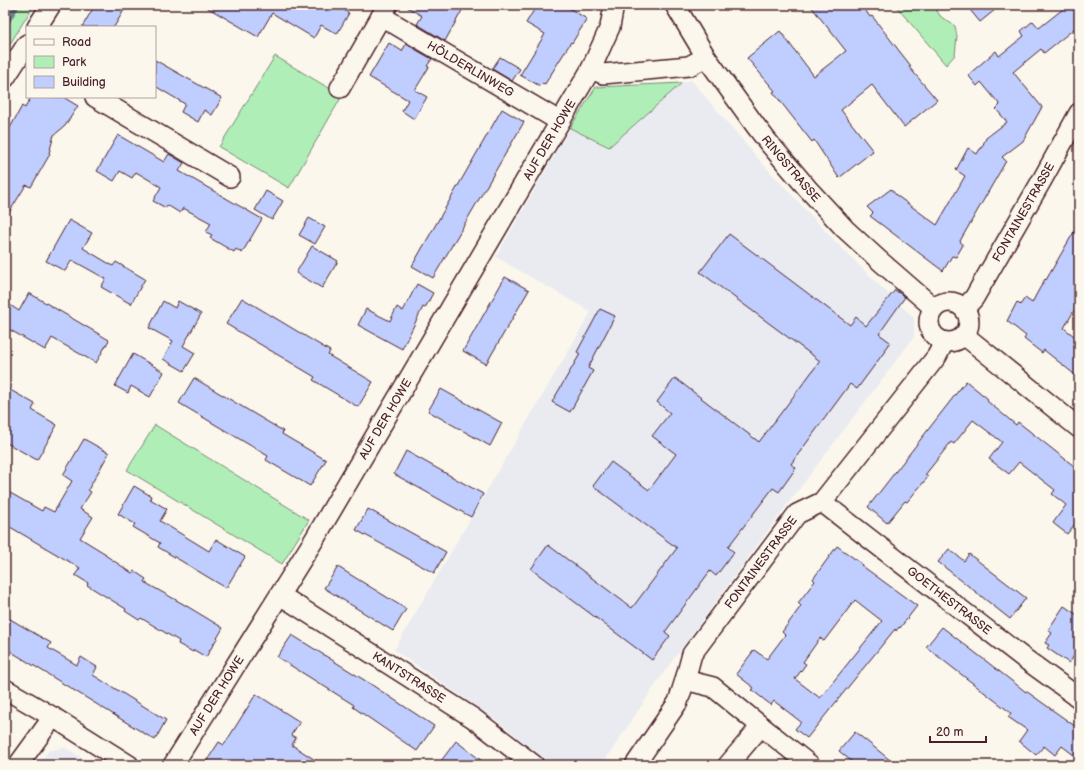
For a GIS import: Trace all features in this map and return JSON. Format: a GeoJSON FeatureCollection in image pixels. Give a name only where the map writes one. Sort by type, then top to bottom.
{"type":"FeatureCollection","features":[{"type":"Feature","properties":{"kind":"street"},"geometry":{"type":"LineString","coordinates":[[38,26],[51,5]]}},
{"type":"Feature","properties":{"kind":"street","name":"AUF DER HOWE"},"geometry":{"type":"LineString","coordinates":[[173,765],[314,540],[406,386],[591,69],[610,27],[614,5]]}},
{"type":"Feature","properties":{"kind":"street","name":"RINGSTRASSE"},"geometry":{"type":"LineString","coordinates":[[675,5],[706,56],[768,142],[808,189],[832,215],[880,261],[934,308]]}},
{"type":"Feature","properties":{"kind":"street","name":"HÖLDERLINWEG"},"geometry":{"type":"LineString","coordinates":[[340,88],[384,10],[560,121]]}},
{"type":"Feature","properties":{"kind":"street"},"geometry":{"type":"LineString","coordinates":[[5,78],[25,51]]}},
{"type":"Feature","properties":{"kind":"street"},"geometry":{"type":"LineString","coordinates":[[591,69],[603,74],[689,66],[706,56]]}},
{"type":"Feature","properties":{"kind":"street"},"geometry":{"type":"LineString","coordinates":[[97,98],[230,177]]}},
{"type":"Feature","properties":{"kind":"street","name":"FONTAINESTRASSE"},"geometry":{"type":"LineString","coordinates":[[964,309],[974,298],[1079,114]]}},
{"type":"Feature","properties":{"kind":"street"},"geometry":{"type":"LineString","coordinates":[[943,303],[954,303],[964,309],[969,322],[964,335],[959,340],[944,342],[935,337],[929,328],[929,318],[934,308],[943,303]]}},
{"type":"Feature","properties":{"kind":"street"},"geometry":{"type":"LineString","coordinates":[[964,335],[1079,428]]}},
{"type":"Feature","properties":{"kind":"street","name":"FONTAINESTRASSE"},"geometry":{"type":"LineString","coordinates":[[634,765],[678,702],[692,654],[798,514],[822,502],[937,356],[944,342]]}},
{"type":"Feature","properties":{"kind":"street","name":"GOETHESTRASSE"},"geometry":{"type":"LineString","coordinates":[[822,502],[1021,656],[1079,698]]}},
{"type":"Feature","properties":{"kind":"street","name":"KANTSTRASSE"},"geometry":{"type":"LineString","coordinates":[[280,595],[473,718],[534,765]]}},
{"type":"Feature","properties":{"kind":"street"},"geometry":{"type":"LineString","coordinates":[[685,680],[713,688],[810,765]]}},
{"type":"Feature","properties":{"kind":"street"},"geometry":{"type":"LineString","coordinates":[[5,689],[53,717],[129,765]]}},
{"type":"Feature","properties":{"kind":"street"},"geometry":{"type":"LineString","coordinates":[[18,765],[53,717]]}},
{"type":"Feature","properties":{"kind":"street"},"geometry":{"type":"LineString","coordinates":[[728,765],[761,726]]}},
{"type":"Feature","properties":{"kind":"shaded area"},"geometry":{"type":"Polygon","coordinates":[[[691,80],[761,162],[833,239],[914,318],[914,337],[787,505],[662,675],[602,765],[552,765],[496,720],[394,650],[591,312],[496,257],[570,128],[609,147],[682,83],[691,80]]]}},
{"type":"Feature","properties":{"kind":"shaded area"},"geometry":{"type":"Polygon","coordinates":[[[64,747],[94,765],[38,765],[48,751],[64,747]]]}},
{"type":"Feature","properties":{"kind":"green space"},"geometry":{"type":"Polygon","coordinates":[[[5,5],[34,5],[5,52],[5,5]]]}},
{"type":"Feature","properties":{"kind":"green space"},"geometry":{"type":"Polygon","coordinates":[[[895,5],[933,5],[941,17],[955,26],[957,36],[955,55],[946,65],[895,5]]]}},
{"type":"Feature","properties":{"kind":"green space"},"geometry":{"type":"Polygon","coordinates":[[[275,56],[342,96],[289,188],[219,147],[275,56]]]}},
{"type":"Feature","properties":{"kind":"green space"},"geometry":{"type":"Polygon","coordinates":[[[682,83],[609,147],[570,128],[596,87],[682,83]]]}},
{"type":"Feature","properties":{"kind":"green space"},"geometry":{"type":"Polygon","coordinates":[[[155,425],[309,520],[282,564],[127,470],[155,425]]]}},
{"type":"Feature","properties":{"kind":"building"},"geometry":{"type":"Polygon","coordinates":[[[95,5],[127,5],[115,26],[83,26],[95,5]]]}},
{"type":"Feature","properties":{"kind":"building"},"geometry":{"type":"Polygon","coordinates":[[[203,5],[335,5],[349,13],[337,34],[321,25],[314,38],[272,13],[258,37],[203,5]]]}},
{"type":"Feature","properties":{"kind":"building"},"geometry":{"type":"Polygon","coordinates":[[[404,5],[465,5],[445,41],[417,24],[422,16],[404,5]]]}},
{"type":"Feature","properties":{"kind":"building"},"geometry":{"type":"Polygon","coordinates":[[[537,5],[564,5],[587,19],[545,84],[543,83],[540,86],[520,75],[545,34],[526,23],[537,5]]]}},
{"type":"Feature","properties":{"kind":"building"},"geometry":{"type":"Polygon","coordinates":[[[810,5],[862,5],[870,17],[872,16],[911,66],[909,67],[937,100],[904,127],[872,85],[841,110],[873,151],[839,178],[814,140],[812,142],[773,92],[775,91],[747,58],[780,31],[814,76],[846,51],[810,5]]]}},
{"type":"Feature","properties":{"kind":"building"},"geometry":{"type":"Polygon","coordinates":[[[966,5],[1001,5],[980,22],[966,5]]]}},
{"type":"Feature","properties":{"kind":"building"},"geometry":{"type":"Polygon","coordinates":[[[1068,5],[1079,5],[1079,25],[1044,53],[1041,49],[1013,72],[1042,107],[1023,141],[1002,157],[1006,161],[960,241],[963,245],[956,257],[952,256],[943,271],[870,216],[873,213],[867,207],[891,189],[896,195],[937,225],[965,176],[956,170],[968,148],[977,154],[986,138],[1007,122],[996,109],[1000,105],[981,82],[977,86],[968,75],[996,51],[999,56],[1024,36],[1021,31],[1033,21],[1039,28],[1068,5]]]}},
{"type":"Feature","properties":{"kind":"building"},"geometry":{"type":"Polygon","coordinates":[[[389,43],[402,51],[406,44],[432,59],[427,66],[429,67],[415,90],[427,97],[414,119],[402,111],[408,100],[369,77],[389,43]]]}},
{"type":"Feature","properties":{"kind":"building"},"geometry":{"type":"Polygon","coordinates":[[[500,57],[520,69],[512,81],[492,69],[500,57]]]}},
{"type":"Feature","properties":{"kind":"building"},"geometry":{"type":"Polygon","coordinates":[[[156,61],[222,98],[212,115],[204,110],[198,122],[181,112],[185,104],[156,87],[156,61]]]}},
{"type":"Feature","properties":{"kind":"building"},"geometry":{"type":"Polygon","coordinates":[[[30,98],[65,98],[78,106],[65,126],[54,135],[50,154],[31,187],[26,185],[5,219],[5,137],[22,106],[25,108],[30,98]]]}},
{"type":"Feature","properties":{"kind":"building"},"geometry":{"type":"Polygon","coordinates":[[[502,109],[524,122],[433,278],[412,266],[502,109]]]}},
{"type":"Feature","properties":{"kind":"building"},"geometry":{"type":"Polygon","coordinates":[[[118,135],[164,162],[169,154],[184,163],[179,171],[262,219],[242,253],[236,249],[234,252],[210,238],[212,235],[206,232],[211,223],[183,208],[180,213],[167,205],[166,208],[153,201],[161,187],[136,172],[132,178],[120,171],[114,181],[97,171],[118,135]]]}},
{"type":"Feature","properties":{"kind":"building"},"geometry":{"type":"Polygon","coordinates":[[[266,191],[283,201],[272,220],[255,210],[266,191]]]}},
{"type":"Feature","properties":{"kind":"building"},"geometry":{"type":"Polygon","coordinates":[[[309,218],[325,227],[315,244],[299,235],[309,218]]]}},
{"type":"Feature","properties":{"kind":"building"},"geometry":{"type":"Polygon","coordinates":[[[69,220],[92,233],[83,248],[113,266],[116,262],[145,279],[131,304],[101,287],[106,279],[72,260],[65,271],[46,261],[69,220]]]}},
{"type":"Feature","properties":{"kind":"building"},"geometry":{"type":"Polygon","coordinates":[[[1079,223],[1079,302],[1064,328],[1079,340],[1079,378],[1044,350],[1042,353],[1024,339],[1026,336],[1007,321],[1017,302],[1020,305],[1025,298],[1032,303],[1079,223]]]}},
{"type":"Feature","properties":{"kind":"building"},"geometry":{"type":"Polygon","coordinates":[[[729,234],[850,325],[856,317],[866,326],[895,290],[905,297],[879,334],[890,342],[884,350],[885,351],[857,389],[850,384],[791,464],[796,468],[779,492],[773,488],[728,547],[734,552],[716,576],[710,571],[665,632],[670,636],[652,660],[531,569],[548,545],[632,608],[677,548],[593,486],[611,462],[649,490],[676,454],[652,436],[670,413],[657,402],[675,378],[759,442],[820,361],[700,272],[729,234]]]}},
{"type":"Feature","properties":{"kind":"building"},"geometry":{"type":"Polygon","coordinates":[[[312,246],[338,261],[322,288],[296,273],[312,246]]]}},
{"type":"Feature","properties":{"kind":"building"},"geometry":{"type":"Polygon","coordinates":[[[505,277],[529,290],[486,364],[463,351],[505,277]]]}},
{"type":"Feature","properties":{"kind":"building"},"geometry":{"type":"Polygon","coordinates":[[[417,284],[433,293],[425,308],[423,307],[402,349],[358,325],[366,309],[390,321],[397,307],[403,311],[417,284]]]}},
{"type":"Feature","properties":{"kind":"building"},"geometry":{"type":"Polygon","coordinates":[[[29,293],[109,340],[96,363],[52,338],[45,350],[5,327],[5,313],[10,305],[19,311],[29,293]]]}},
{"type":"Feature","properties":{"kind":"building"},"geometry":{"type":"Polygon","coordinates":[[[242,298],[330,351],[328,355],[373,382],[358,407],[313,380],[315,377],[226,324],[242,298]]]}},
{"type":"Feature","properties":{"kind":"building"},"geometry":{"type":"Polygon","coordinates":[[[163,301],[175,308],[178,301],[201,314],[183,346],[195,353],[184,371],[163,359],[173,341],[149,328],[163,301]]]}},
{"type":"Feature","properties":{"kind":"building"},"geometry":{"type":"Polygon","coordinates":[[[600,309],[615,316],[588,368],[593,371],[570,412],[552,402],[580,354],[577,352],[600,309]]]}},
{"type":"Feature","properties":{"kind":"building"},"geometry":{"type":"Polygon","coordinates":[[[133,354],[164,372],[150,397],[131,386],[128,393],[115,386],[133,354]]]}},
{"type":"Feature","properties":{"kind":"building"},"geometry":{"type":"Polygon","coordinates":[[[194,378],[283,431],[282,434],[326,460],[310,486],[266,460],[268,456],[179,403],[194,378]]]}},
{"type":"Feature","properties":{"kind":"building"},"geometry":{"type":"Polygon","coordinates":[[[966,381],[1016,425],[1018,422],[1079,470],[1079,519],[1067,534],[1053,523],[1066,505],[1052,494],[1055,490],[1019,462],[1009,474],[989,459],[1002,442],[973,420],[954,444],[951,442],[925,475],[928,477],[907,502],[905,501],[887,523],[868,507],[966,381]]]}},
{"type":"Feature","properties":{"kind":"building"},"geometry":{"type":"Polygon","coordinates":[[[5,387],[35,404],[32,410],[57,425],[37,460],[5,442],[5,387]]]}},
{"type":"Feature","properties":{"kind":"building"},"geometry":{"type":"Polygon","coordinates":[[[441,389],[502,423],[490,446],[428,411],[441,389]]]}},
{"type":"Feature","properties":{"kind":"building"},"geometry":{"type":"Polygon","coordinates":[[[84,439],[109,453],[88,490],[91,492],[80,509],[93,517],[80,538],[106,554],[105,555],[132,573],[134,571],[146,579],[144,582],[223,628],[206,657],[194,650],[193,652],[178,644],[179,641],[141,618],[139,620],[125,611],[126,609],[87,585],[88,583],[75,575],[80,568],[5,524],[5,490],[42,511],[44,507],[54,512],[72,481],[63,475],[84,439]]]}},
{"type":"Feature","properties":{"kind":"building"},"geometry":{"type":"Polygon","coordinates":[[[406,451],[483,494],[471,517],[394,474],[406,451]]]}},
{"type":"Feature","properties":{"kind":"building"},"geometry":{"type":"Polygon","coordinates":[[[134,486],[151,496],[150,499],[167,509],[160,521],[209,551],[216,539],[245,557],[226,588],[158,547],[160,543],[133,527],[135,524],[118,514],[134,486]]]}},
{"type":"Feature","properties":{"kind":"building"},"geometry":{"type":"Polygon","coordinates":[[[368,509],[446,552],[434,573],[356,530],[368,509]]]}},
{"type":"Feature","properties":{"kind":"building"},"geometry":{"type":"Polygon","coordinates":[[[837,546],[917,606],[900,628],[899,627],[896,631],[895,629],[807,738],[795,729],[801,722],[774,701],[771,705],[752,690],[754,688],[736,674],[754,650],[767,659],[785,635],[782,632],[801,606],[798,603],[815,581],[813,579],[837,546]],[[855,600],[824,641],[820,638],[803,662],[806,664],[795,679],[820,698],[882,621],[855,600]]]}},
{"type":"Feature","properties":{"kind":"building"},"geometry":{"type":"Polygon","coordinates":[[[949,549],[964,561],[969,554],[1026,598],[1010,619],[938,562],[949,549]]]}},
{"type":"Feature","properties":{"kind":"building"},"geometry":{"type":"Polygon","coordinates":[[[338,567],[406,609],[393,631],[324,588],[338,567]]]}},
{"type":"Feature","properties":{"kind":"building"},"geometry":{"type":"Polygon","coordinates":[[[1064,606],[1079,616],[1079,649],[1069,663],[1047,648],[1049,645],[1045,643],[1052,633],[1048,630],[1064,606]]]}},
{"type":"Feature","properties":{"kind":"building"},"geometry":{"type":"Polygon","coordinates":[[[5,616],[51,643],[48,648],[77,665],[81,657],[97,667],[93,675],[166,720],[155,740],[5,648],[5,616]]]}},
{"type":"Feature","properties":{"kind":"building"},"geometry":{"type":"Polygon","coordinates":[[[942,627],[1026,692],[1079,729],[1079,759],[1062,746],[1055,755],[1044,746],[1036,755],[1019,741],[1027,730],[1008,717],[1011,713],[926,647],[942,627]]]}},
{"type":"Feature","properties":{"kind":"building"},"geometry":{"type":"Polygon","coordinates":[[[292,635],[434,726],[417,751],[353,707],[354,705],[277,657],[292,635]]]}},
{"type":"Feature","properties":{"kind":"building"},"geometry":{"type":"Polygon","coordinates":[[[256,694],[300,722],[291,735],[296,738],[292,745],[323,765],[204,765],[219,742],[224,745],[256,694]]]}},
{"type":"Feature","properties":{"kind":"building"},"geometry":{"type":"Polygon","coordinates":[[[855,732],[896,765],[856,765],[839,751],[855,732]]]}},
{"type":"Feature","properties":{"kind":"building"},"geometry":{"type":"Polygon","coordinates":[[[456,741],[487,765],[438,765],[456,741]]]}},
{"type":"Feature","properties":{"kind":"waterway"},"geometry":{"type":"LineString","coordinates":[[5,25],[17,5]]}}]}
